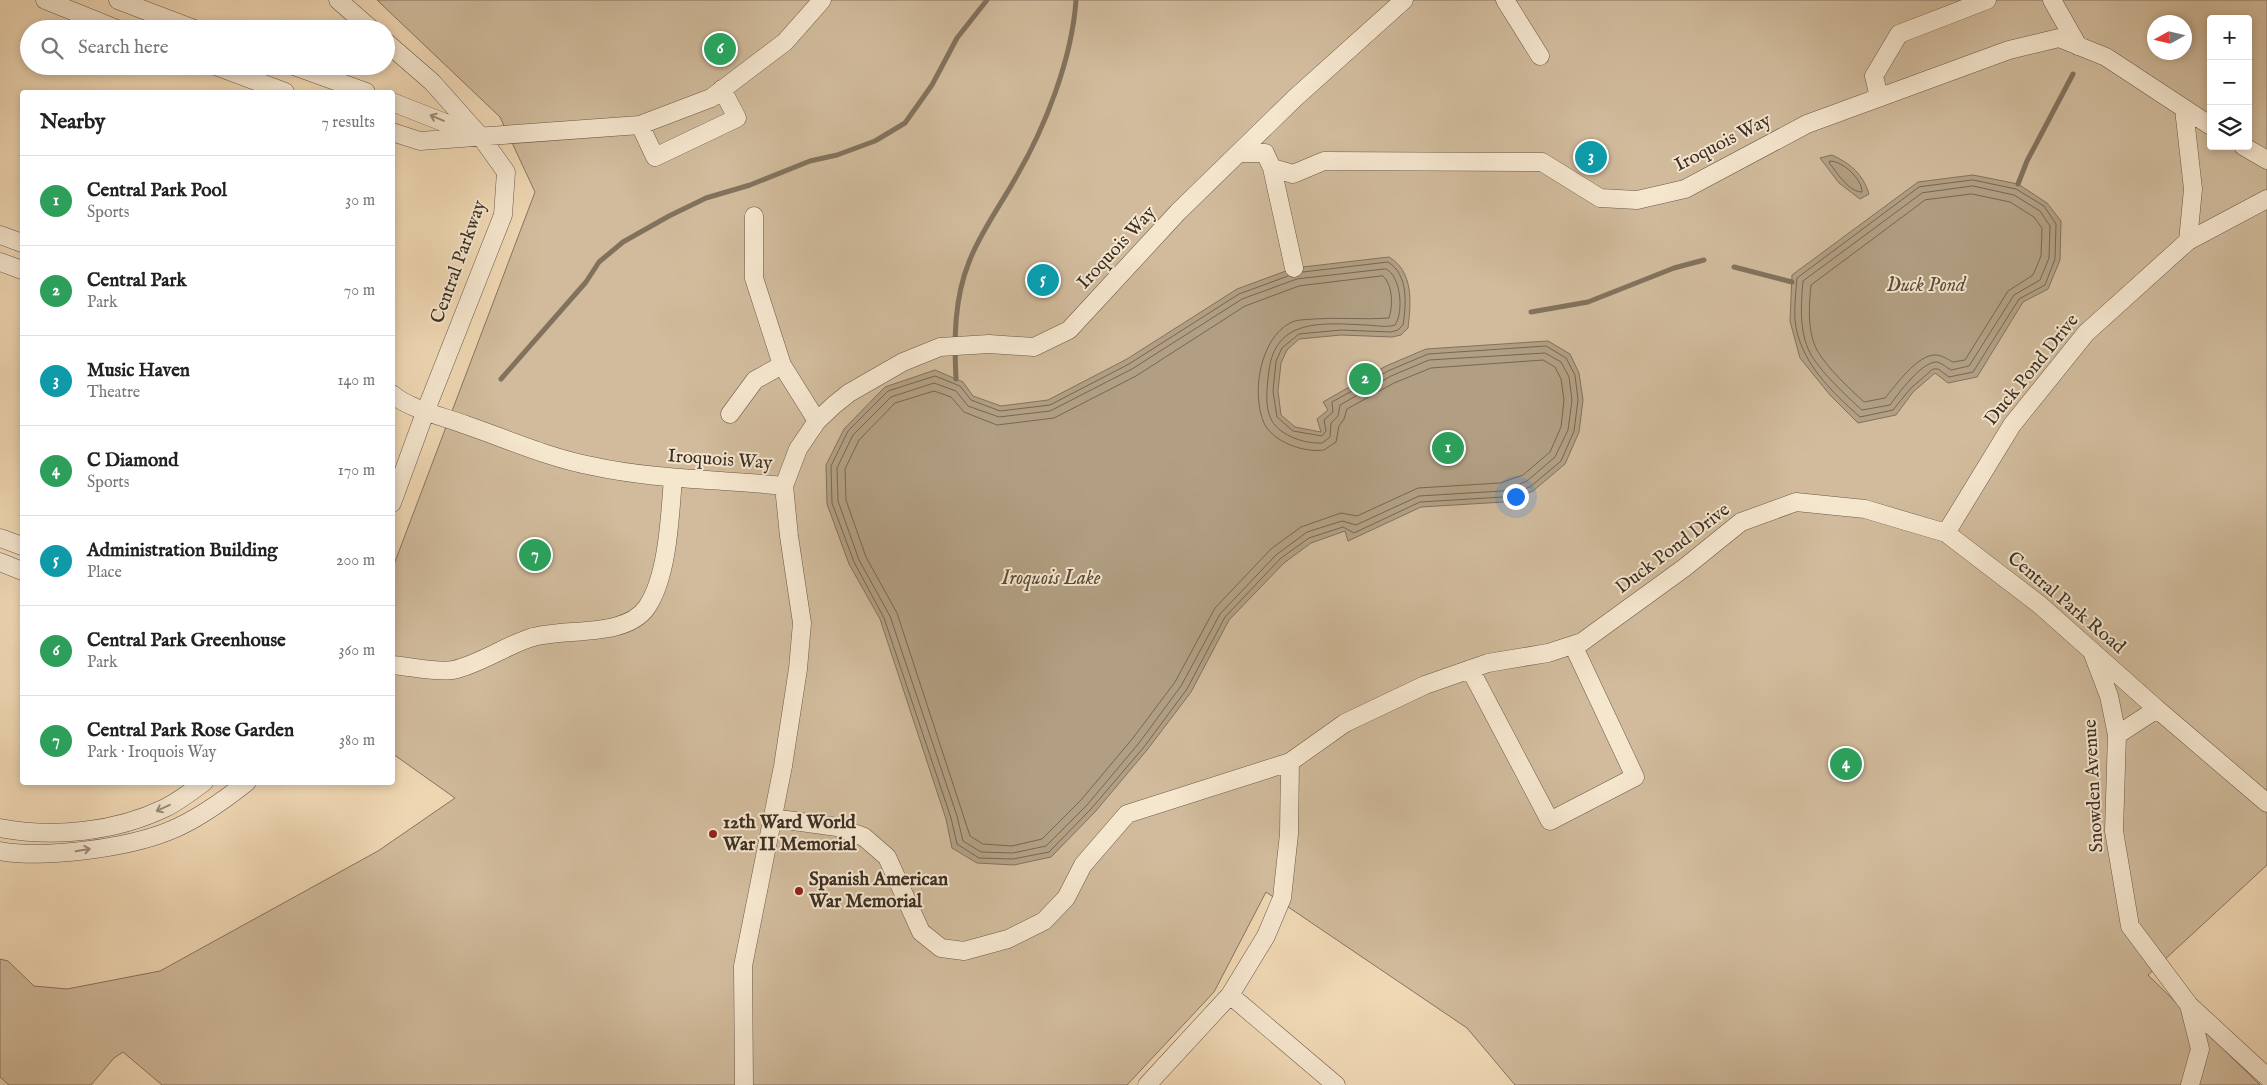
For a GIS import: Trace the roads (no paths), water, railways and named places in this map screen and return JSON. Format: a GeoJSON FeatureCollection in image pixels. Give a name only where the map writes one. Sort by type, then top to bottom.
{"type":"FeatureCollection","features":[{"type":"Feature","properties":{"kind":"street"},"geometry":{"type":"LineString","coordinates":[[44,0],[94,20]]}},
{"type":"Feature","properties":{"kind":"street"},"geometry":{"type":"LineString","coordinates":[[338,0],[361,20]]}},
{"type":"Feature","properties":{"kind":"street"},"geometry":{"type":"LineString","coordinates":[[395,133],[420,141],[640,125],[711,98],[785,42],[822,0]]}},
{"type":"Feature","properties":{"kind":"street","name":"Iroquois Way"},"geometry":{"type":"LineString","coordinates":[[395,397],[560,458],[591,466],[673,478],[743,481],[784,486],[798,449],[818,421],[849,393],[890,368],[940,347],[989,344],[1034,347],[1069,330],[1178,212],[1295,98],[1404,0]]}},
{"type":"Feature","properties":{"kind":"street"},"geometry":{"type":"LineString","coordinates":[[1505,0],[1540,56]]}},
{"type":"Feature","properties":{"kind":"street"},"geometry":{"type":"LineString","coordinates":[[1879,98],[1874,76],[1899,34],[1987,0]]}},
{"type":"Feature","properties":{"kind":"street"},"geometry":{"type":"LineString","coordinates":[[2052,0],[2078,46]]}},
{"type":"Feature","properties":{"kind":"street"},"geometry":{"type":"LineString","coordinates":[[123,20],[125,3],[170,20]]}},
{"type":"Feature","properties":{"kind":"street","name":"Iroquois Way"},"geometry":{"type":"LineString","coordinates":[[1272,168],[1293,174],[1324,161],[1542,162],[1600,198],[1637,200],[1684,189],[1807,124],[2010,50],[2059,38],[2106,57],[2207,123]]}},
{"type":"Feature","properties":{"kind":"street","name":"Central Parkway"},"geometry":{"type":"LineString","coordinates":[[395,50],[432,82],[481,137],[506,172],[503,215],[426,410],[395,496]]}},
{"type":"Feature","properties":{"kind":"street"},"geometry":{"type":"LineString","coordinates":[[240,75],[280,90]]}},
{"type":"Feature","properties":{"kind":"street"},"geometry":{"type":"LineString","coordinates":[[312,75],[338,88],[352,90]]}},
{"type":"Feature","properties":{"kind":"street"},"geometry":{"type":"LineString","coordinates":[[640,125],[655,157],[737,118],[722,89]]}},
{"type":"Feature","properties":{"kind":"street"},"geometry":{"type":"LineString","coordinates":[[395,103],[481,137]]}},
{"type":"Feature","properties":{"kind":"street"},"geometry":{"type":"LineString","coordinates":[[2184,109],[2194,189],[2188,241]]}},
{"type":"Feature","properties":{"kind":"street"},"geometry":{"type":"LineString","coordinates":[[2251,150],[2267,160]]}},
{"type":"Feature","properties":{"kind":"street"},"geometry":{"type":"LineString","coordinates":[[1239,153],[1264,153],[1272,168],[1294,268]]}},
{"type":"Feature","properties":{"kind":"street","name":"Duck Pond Drive"},"geometry":{"type":"LineString","coordinates":[[772,818],[837,827],[864,837],[888,858],[921,932],[941,948],[964,951],[1008,940],[1044,921],[1066,898],[1083,865],[1127,814],[1290,762],[1345,723],[1425,686],[1488,663],[1548,653],[1582,642],[1684,568],[1741,522],[1796,502],[1865,509],[1946,533],[2012,424],[2086,332],[2188,241],[2267,199]]}},
{"type":"Feature","properties":{"kind":"street"},"geometry":{"type":"LineString","coordinates":[[754,216],[754,278],[782,365],[818,421]]}},
{"type":"Feature","properties":{"kind":"street"},"geometry":{"type":"LineString","coordinates":[[0,234],[20,242]]}},
{"type":"Feature","properties":{"kind":"street"},"geometry":{"type":"LineString","coordinates":[[0,262],[20,269]]}},
{"type":"Feature","properties":{"kind":"street"},"geometry":{"type":"LineString","coordinates":[[730,414],[755,380],[782,365]]}},
{"type":"Feature","properties":{"kind":"street"},"geometry":{"type":"LineString","coordinates":[[395,665],[451,671],[480,661],[530,638],[626,625],[646,608],[658,585],[668,535],[673,478]]}},
{"type":"Feature","properties":{"kind":"street"},"geometry":{"type":"LineString","coordinates":[[744,1085],[743,966],[772,818],[798,669],[802,623],[789,536],[784,486]]}},
{"type":"Feature","properties":{"kind":"street","name":"Central Park Road"},"geometry":{"type":"LineString","coordinates":[[1946,533],[2040,605],[2267,804]]}},
{"type":"Feature","properties":{"kind":"street"},"geometry":{"type":"LineString","coordinates":[[0,538],[20,545]]}},
{"type":"Feature","properties":{"kind":"street"},"geometry":{"type":"LineString","coordinates":[[0,562],[20,570]]}},
{"type":"Feature","properties":{"kind":"street"},"geometry":{"type":"LineString","coordinates":[[1470,669],[1550,821],[1635,777],[1573,645]]}},
{"type":"Feature","properties":{"kind":"street","name":"Snowden Avenue"},"geometry":{"type":"LineString","coordinates":[[2092,652],[2109,696],[2117,735],[2114,831],[2130,926],[2188,1005],[2267,1078]]}},
{"type":"Feature","properties":{"kind":"street"},"geometry":{"type":"LineString","coordinates":[[2117,735],[2157,709]]}},
{"type":"Feature","properties":{"kind":"street"},"geometry":{"type":"LineString","coordinates":[[1147,1085],[1230,995],[1266,936],[1282,898],[1289,834],[1290,762]]}},
{"type":"Feature","properties":{"kind":"street"},"geometry":{"type":"LineString","coordinates":[[0,828],[58,833],[118,826],[166,807],[200,785]]}},
{"type":"Feature","properties":{"kind":"street"},"geometry":{"type":"LineString","coordinates":[[0,851],[70,853],[130,842],[170,831],[218,804],[243,785]]}},
{"type":"Feature","properties":{"kind":"street"},"geometry":{"type":"LineString","coordinates":[[186,794],[198,815]]}},
{"type":"Feature","properties":{"kind":"street"},"geometry":{"type":"LineString","coordinates":[[58,833],[59,853]]}},
{"type":"Feature","properties":{"kind":"street"},"geometry":{"type":"LineString","coordinates":[[1230,995],[1336,1085]]}},
{"type":"Feature","properties":{"kind":"street"},"geometry":{"type":"LineString","coordinates":[[2188,1005],[2200,1050],[2190,1085]]}},
{"type":"Feature","properties":{"kind":"water"},"geometry":{"type":"Polygon","coordinates":[[[1832,155],[1845,162],[1860,175],[1869,194],[1860,199],[1839,183],[1820,158],[1832,155]]]}},
{"type":"Feature","properties":{"kind":"water","name":"Duck Pond"},"geometry":{"type":"Polygon","coordinates":[[[1973,175],[2018,184],[2047,203],[2061,221],[2060,260],[2048,289],[2023,302],[1977,377],[1948,383],[1935,373],[1913,392],[1896,415],[1858,423],[1830,395],[1800,358],[1790,321],[1792,275],[1918,182],[1973,175]]]}},
{"type":"Feature","properties":{"kind":"water","name":"Iroquois Lake"},"geometry":{"type":"Polygon","coordinates":[[[1389,257],[1397,263],[1407,279],[1410,299],[1408,328],[1401,335],[1392,337],[1341,335],[1299,339],[1287,350],[1281,363],[1278,391],[1281,415],[1295,427],[1321,432],[1317,419],[1328,410],[1323,402],[1386,366],[1426,349],[1548,341],[1570,354],[1579,373],[1583,400],[1579,432],[1565,464],[1533,491],[1504,502],[1421,507],[1348,541],[1345,531],[1311,543],[1284,563],[1229,620],[1191,692],[1147,750],[1095,812],[1051,857],[1014,865],[977,863],[952,848],[946,819],[880,619],[849,564],[827,504],[826,465],[844,429],[885,387],[935,370],[963,382],[973,396],[1001,406],[1048,400],[1127,359],[1237,289],[1294,268],[1389,257]]]}},
{"type":"Feature","properties":{"kind":"waterway"},"geometry":{"type":"LineString","coordinates":[[501,379],[586,282],[599,262],[623,242],[706,198],[750,185],[810,161],[837,155],[875,141],[905,123],[932,85],[957,38],[987,0]]}},
{"type":"Feature","properties":{"kind":"waterway"},"geometry":{"type":"LineString","coordinates":[[956,379],[956,320],[964,276],[979,241],[1026,159],[1046,116],[1069,46],[1076,0]]}},
{"type":"Feature","properties":{"kind":"waterway"},"geometry":{"type":"LineString","coordinates":[[2018,184],[2027,161],[2073,74]]}},
{"type":"Feature","properties":{"kind":"waterway"},"geometry":{"type":"LineString","coordinates":[[1531,312],[1588,302],[1674,268],[1704,260]]}},
{"type":"Feature","properties":{"kind":"waterway"},"geometry":{"type":"LineString","coordinates":[[1734,267],[1792,282]]}},
{"type":"Feature","properties":{"kind":"place","name":"Central Park Greenhouse"},"geometry":{"type":"Point","coordinates":[720,49]}},
{"type":"Feature","properties":{"kind":"place","name":"Music Haven"},"geometry":{"type":"Point","coordinates":[1591,157]}},
{"type":"Feature","properties":{"kind":"place","name":"Administration Building"},"geometry":{"type":"Point","coordinates":[1043,280]}},
{"type":"Feature","properties":{"kind":"place","name":"Central Park"},"geometry":{"type":"Point","coordinates":[1365,379]}},
{"type":"Feature","properties":{"kind":"place","name":"Central Park Pool"},"geometry":{"type":"Point","coordinates":[1448,448]}},
{"type":"Feature","properties":{"kind":"place","name":"Central Park Rose Garden"},"geometry":{"type":"Point","coordinates":[535,555]}},
{"type":"Feature","properties":{"kind":"place","name":"C Diamond"},"geometry":{"type":"Point","coordinates":[1846,764]}},
{"type":"Feature","properties":{"kind":"place","name":"12th Ward World War II Memorial"},"geometry":{"type":"Point","coordinates":[713,834]}},
{"type":"Feature","properties":{"kind":"place","name":"Spanish American War Memorial"},"geometry":{"type":"Point","coordinates":[799,891]}}]}
